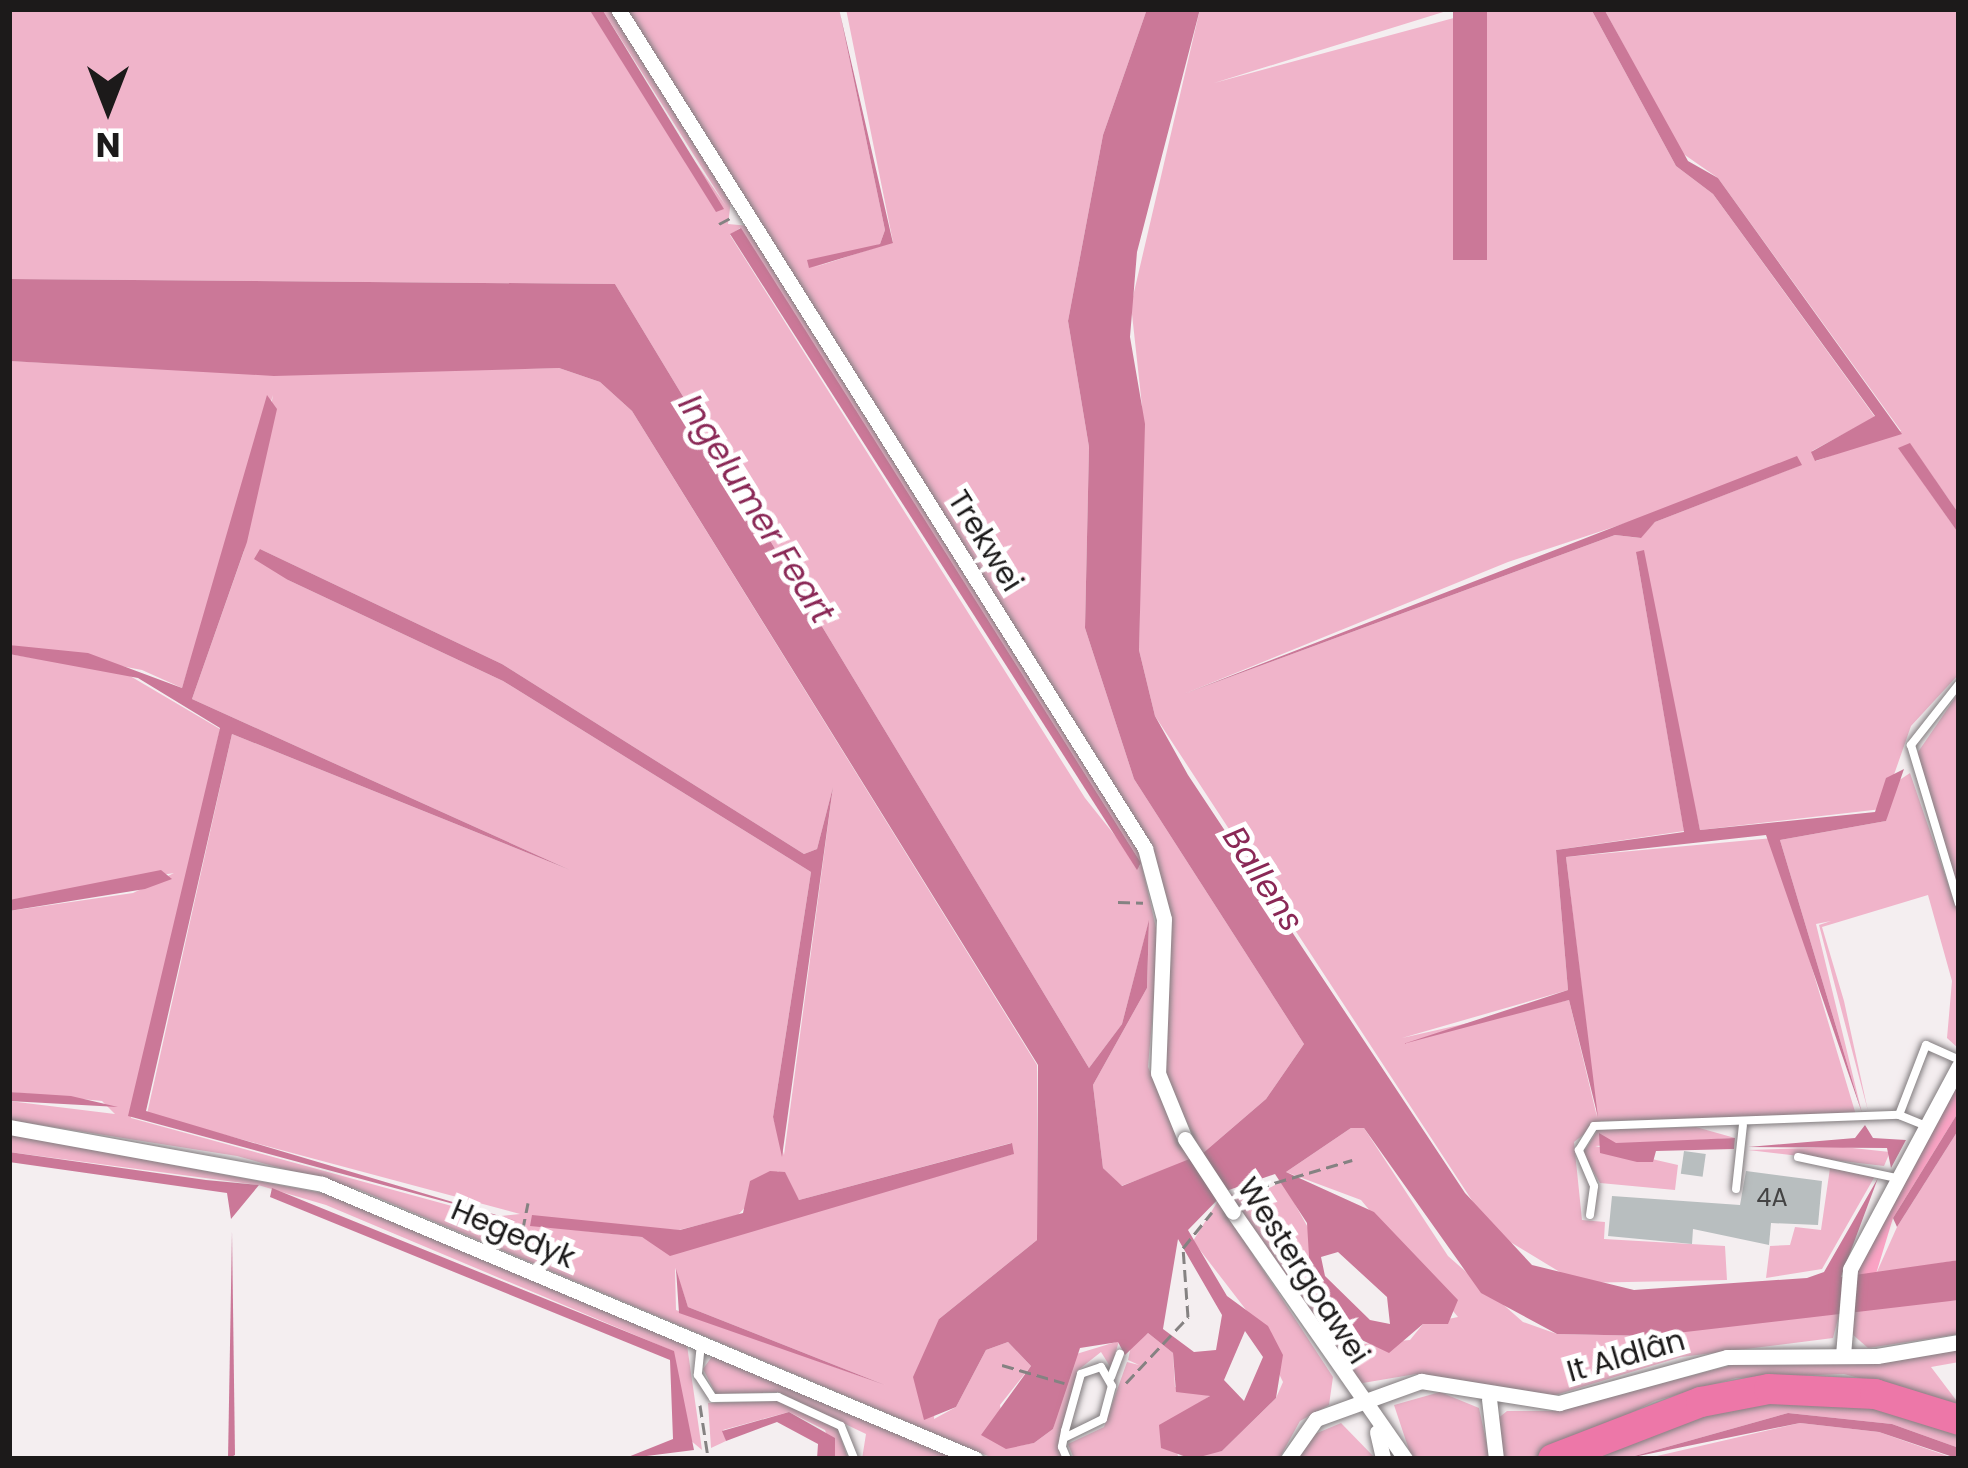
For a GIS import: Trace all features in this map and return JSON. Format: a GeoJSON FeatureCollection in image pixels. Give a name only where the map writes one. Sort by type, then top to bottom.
{"type":"FeatureCollection","features":[{"type":"Feature","properties":{"kind":"highway"},"geometry":{"type":"LineString","coordinates":[[1552,1459],[1701,1402],[1769,1389],[1875,1394],[1959,1420]]}},
{"type":"Feature","properties":{"kind":"street","name":"Trekwei"},"geometry":{"type":"LineString","coordinates":[[617,9],[1145,848],[1164,919],[1158,1073],[1185,1139]]}},
{"type":"Feature","properties":{"kind":"street"},"geometry":{"type":"LineString","coordinates":[[1843,1355],[1848,1278],[1959,1063]]}},
{"type":"Feature","properties":{"kind":"street","name":"Hegedyk"},"geometry":{"type":"LineString","coordinates":[[9,1127],[296,1177],[516,1264],[976,1459]]}},
{"type":"Feature","properties":{"kind":"street","name":"Westergoawei"},"geometry":{"type":"LineString","coordinates":[[1185,1139],[1377,1432],[1405,1459]]}},
{"type":"Feature","properties":{"kind":"street","name":"It Aldlân"},"geometry":{"type":"LineString","coordinates":[[1359,1405],[1421,1381],[1489,1400],[1559,1403],[1706,1361],[1843,1355],[1959,1342]]}},
{"type":"Feature","properties":{"kind":"street"},"geometry":{"type":"LineString","coordinates":[[1489,1400],[1496,1459]]}},
{"type":"Feature","properties":{"kind":"street"},"geometry":{"type":"LineString","coordinates":[[1288,1459],[1309,1424],[1359,1405]]}},
{"type":"Feature","properties":{"kind":"street","name":"Westergoawei"},"geometry":{"type":"LineString","coordinates":[[1377,1432],[1383,1459]]}},
{"type":"Feature","properties":{"kind":"lane"},"geometry":{"type":"LineString","coordinates":[[1959,684],[1911,745],[1959,904]]}},
{"type":"Feature","properties":{"kind":"lane"},"geometry":{"type":"LineString","coordinates":[[1899,1115],[1926,1045],[1959,1063]]}},
{"type":"Feature","properties":{"kind":"lane"},"geometry":{"type":"LineString","coordinates":[[1590,1215],[1594,1186],[1579,1150],[1589,1129],[1899,1115],[1927,1127]]}},
{"type":"Feature","properties":{"kind":"lane"},"geometry":{"type":"LineString","coordinates":[[1736,1189],[1743,1124]]}},
{"type":"Feature","properties":{"kind":"lane"},"geometry":{"type":"LineString","coordinates":[[1798,1157],[1899,1180]]}},
{"type":"Feature","properties":{"kind":"lane"},"geometry":{"type":"LineString","coordinates":[[701,1342],[700,1386],[722,1401],[778,1397],[842,1426],[854,1459]]}},
{"type":"Feature","properties":{"kind":"lane"},"geometry":{"type":"LineString","coordinates":[[1064,1438],[1100,1424],[1120,1354]]}},
{"type":"Feature","properties":{"kind":"lane"},"geometry":{"type":"LineString","coordinates":[[1067,1459],[1064,1438],[1081,1374],[1096,1366],[1112,1379]]}},
{"type":"Feature","properties":{"kind":"path"},"geometry":{"type":"LineString","coordinates":[[719,224],[726,220]]}},
{"type":"Feature","properties":{"kind":"path"},"geometry":{"type":"LineString","coordinates":[[1118,902],[1142,903]]}},
{"type":"Feature","properties":{"kind":"path"},"geometry":{"type":"LineString","coordinates":[[1227,1193],[1352,1160]]}},
{"type":"Feature","properties":{"kind":"path"},"geometry":{"type":"LineString","coordinates":[[1112,1379],[1138,1380],[1191,1310],[1183,1248],[1196,1236],[1217,1199]]}},
{"type":"Feature","properties":{"kind":"path"},"geometry":{"type":"LineString","coordinates":[[516,1264],[528,1203]]}},
{"type":"Feature","properties":{"kind":"path"},"geometry":{"type":"LineString","coordinates":[[1002,1365],[1066,1383]]}},
{"type":"Feature","properties":{"kind":"path"},"geometry":{"type":"LineString","coordinates":[[700,1386],[707,1457]]}},
{"type":"Feature","properties":{"kind":"shaded area"},"geometry":{"type":"Polygon","coordinates":[[[9,9],[589,9],[726,206],[602,9],[612,9],[731,200],[728,224],[750,226],[1137,844],[1159,941],[1148,1067],[1191,1160],[1121,1186],[1103,1168],[1093,1085],[1147,988],[1149,921],[1122,1024],[1089,1068],[615,284],[9,279],[9,9]],[[740,228],[730,235],[1085,798],[1140,867],[740,228]]]}},
{"type":"Feature","properties":{"kind":"shaded area"},"geometry":{"type":"Polygon","coordinates":[[[589,9],[602,9],[724,209],[716,212],[589,9]]]}},
{"type":"Feature","properties":{"kind":"shaded area"},"geometry":{"type":"Polygon","coordinates":[[[623,9],[839,9],[885,230],[880,244],[812,268],[893,242],[846,9],[1147,9],[1103,135],[1068,321],[1089,447],[1085,628],[1134,779],[1304,1044],[1266,1099],[1202,1154],[1164,1074],[1171,922],[1148,844],[623,9]]]}},
{"type":"Feature","properties":{"kind":"shaded area"},"geometry":{"type":"Polygon","coordinates":[[[839,9],[893,243],[809,268],[807,260],[880,244],[885,230],[839,9]]]}},
{"type":"Feature","properties":{"kind":"shaded area"},"geometry":{"type":"Polygon","coordinates":[[[1147,9],[1200,9],[1137,252],[1130,337],[1145,424],[1139,650],[1155,716],[1188,775],[1465,1193],[1532,1265],[1634,1290],[1807,1278],[1824,1272],[1878,1178],[1841,1277],[1959,1260],[1959,1300],[1651,1336],[1557,1334],[1481,1293],[1364,1128],[1351,1128],[1286,1172],[1374,1212],[1458,1300],[1448,1324],[1423,1324],[1389,1353],[1343,1331],[1310,1273],[1307,1223],[1275,1174],[1226,1191],[1188,1230],[1227,1296],[1268,1326],[1283,1355],[1276,1398],[1222,1451],[1192,1459],[1161,1448],[1159,1425],[1210,1396],[1176,1392],[1173,1353],[1148,1333],[1125,1355],[1118,1342],[1080,1348],[1053,1429],[1034,1443],[1006,1449],[981,1435],[1031,1366],[1008,1342],[986,1350],[956,1407],[924,1420],[913,1377],[939,1319],[1037,1240],[1038,1065],[632,411],[600,382],[559,368],[274,376],[9,361],[9,279],[615,284],[1089,1068],[1122,1024],[1149,920],[1147,988],[1093,1085],[1103,1168],[1122,1186],[1202,1154],[1266,1099],[1304,1044],[1134,779],[1085,628],[1089,447],[1068,321],[1103,135],[1147,9]],[[1178,1239],[1163,1329],[1194,1352],[1216,1350],[1222,1315],[1178,1239]],[[1338,1252],[1321,1257],[1325,1276],[1370,1320],[1390,1324],[1387,1297],[1338,1252]],[[1245,1331],[1224,1380],[1244,1401],[1263,1357],[1245,1331]]]}},
{"type":"Feature","properties":{"kind":"shaded area"},"geometry":{"type":"Polygon","coordinates":[[[1200,9],[1453,9],[1214,83],[1487,9],[1591,9],[1676,166],[1713,194],[1875,417],[1812,451],[1816,461],[1901,431],[1718,178],[1682,153],[1604,9],[1959,9],[1959,514],[1910,444],[1899,448],[1959,534],[1959,674],[1911,726],[1882,809],[1700,830],[1636,552],[1684,831],[1556,850],[1568,990],[1402,1038],[1569,1000],[1597,1117],[1566,857],[1773,838],[1856,1115],[1601,1121],[1574,1142],[1582,1220],[1605,1222],[1604,1239],[1725,1246],[1727,1280],[1578,1283],[1492,1231],[1155,716],[1139,650],[1142,406],[1131,305],[1200,9]],[[1801,465],[1508,562],[1184,694],[1615,535],[1640,538],[1655,522],[1801,465]]]}},
{"type":"Feature","properties":{"kind":"shaded area"},"geometry":{"type":"Polygon","coordinates":[[[1453,9],[1487,9],[1487,260],[1453,260],[1453,9]]]}},
{"type":"Feature","properties":{"kind":"shaded area"},"geometry":{"type":"Polygon","coordinates":[[[1591,9],[1604,9],[1688,161],[1718,178],[1902,434],[1815,461],[1811,452],[1875,416],[1713,194],[1676,166],[1591,9]]]}},
{"type":"Feature","properties":{"kind":"shaded area"},"geometry":{"type":"Polygon","coordinates":[[[741,228],[1141,863],[1137,870],[730,234],[741,228]]]}},
{"type":"Feature","properties":{"kind":"shaded area"},"geometry":{"type":"Polygon","coordinates":[[[9,361],[267,374],[559,368],[600,382],[632,411],[1037,1065],[1037,1240],[939,1319],[934,1419],[956,1407],[986,1350],[1008,1342],[1031,1366],[1000,1405],[1006,1448],[1034,1443],[1053,1429],[1073,1355],[1119,1341],[1111,1368],[1101,1352],[1077,1371],[1062,1459],[995,1459],[360,1190],[237,1156],[9,1120],[9,1101],[115,1114],[102,1101],[9,1092],[9,911],[133,893],[174,873],[9,900],[9,654],[125,673],[220,729],[131,1118],[492,1217],[520,1214],[147,1114],[232,734],[570,870],[192,699],[244,551],[273,395],[182,688],[142,670],[9,645],[9,361]],[[260,549],[288,580],[503,681],[811,872],[773,1117],[784,1155],[833,787],[817,849],[804,854],[502,664],[260,549]],[[1011,1143],[799,1200],[778,1171],[738,1215],[679,1230],[530,1225],[642,1237],[676,1252],[1013,1154],[1011,1143]],[[675,1268],[676,1310],[885,1385],[688,1307],[675,1268]]]}},
{"type":"Feature","properties":{"kind":"shaded area"},"geometry":{"type":"Polygon","coordinates":[[[267,395],[277,409],[247,542],[192,699],[570,870],[232,734],[146,1111],[520,1222],[128,1116],[220,728],[138,678],[9,654],[9,645],[88,653],[182,688],[267,395]]]}},
{"type":"Feature","properties":{"kind":"shaded area"},"geometry":{"type":"Polygon","coordinates":[[[1910,443],[1959,514],[1959,534],[1898,448],[1910,443]]]}},
{"type":"Feature","properties":{"kind":"shaded area"},"geometry":{"type":"Polygon","coordinates":[[[1797,456],[1802,465],[1655,522],[1641,538],[1615,535],[1184,694],[1797,456]]]}},
{"type":"Feature","properties":{"kind":"shaded area"},"geometry":{"type":"Polygon","coordinates":[[[260,549],[502,664],[804,854],[817,849],[833,787],[782,1157],[773,1117],[811,872],[503,681],[288,580],[254,559],[260,549]]]}},
{"type":"Feature","properties":{"kind":"shaded area"},"geometry":{"type":"Polygon","coordinates":[[[1644,550],[1700,830],[1875,812],[1886,778],[1904,769],[1886,821],[1780,840],[1862,1113],[1766,835],[1566,857],[1598,1117],[1569,1000],[1403,1044],[1568,990],[1556,850],[1684,832],[1636,552],[1644,550]]]}},
{"type":"Feature","properties":{"kind":"shaded area"},"geometry":{"type":"Polygon","coordinates":[[[1959,692],[1959,893],[1916,755],[1959,692]]]}},
{"type":"Feature","properties":{"kind":"shaded area"},"geometry":{"type":"Polygon","coordinates":[[[1910,773],[1959,916],[1959,1049],[1947,1038],[1952,981],[1928,895],[1822,927],[1868,1111],[1819,925],[1831,921],[1816,924],[1862,1113],[1780,840],[1886,821],[1892,785],[1910,773]]]}},
{"type":"Feature","properties":{"kind":"shaded area"},"geometry":{"type":"Polygon","coordinates":[[[161,870],[172,879],[145,889],[9,911],[9,900],[161,870]]]}},
{"type":"Feature","properties":{"kind":"shaded area"},"geometry":{"type":"Polygon","coordinates":[[[1959,1075],[1959,1111],[1893,1218],[1876,1274],[1854,1278],[1959,1075]]]}},
{"type":"Feature","properties":{"kind":"shaded area"},"geometry":{"type":"Polygon","coordinates":[[[9,1092],[71,1096],[118,1107],[9,1101],[9,1092]]]}},
{"type":"Feature","properties":{"kind":"shaded area"},"geometry":{"type":"Polygon","coordinates":[[[1959,1111],[1959,1129],[1897,1227],[1893,1218],[1959,1111]]]}},
{"type":"Feature","properties":{"kind":"shaded area"},"geometry":{"type":"Polygon","coordinates":[[[1865,1125],[1873,1138],[1906,1140],[1891,1168],[1887,1148],[1748,1147],[1855,1138],[1865,1125]]]}},
{"type":"Feature","properties":{"kind":"shaded area"},"geometry":{"type":"Polygon","coordinates":[[[1696,1127],[1735,1138],[1595,1146],[1678,1165],[1675,1190],[1600,1183],[1583,1153],[1598,1130],[1696,1127]]]}},
{"type":"Feature","properties":{"kind":"shaded area"},"geometry":{"type":"Polygon","coordinates":[[[1351,1128],[1364,1128],[1448,1256],[1523,1322],[1557,1334],[1651,1336],[1841,1307],[1833,1338],[1681,1357],[1552,1396],[1416,1374],[1351,1385],[1228,1194],[1255,1196],[1282,1181],[1311,1233],[1310,1273],[1328,1315],[1363,1344],[1410,1340],[1423,1324],[1458,1317],[1361,1200],[1286,1172],[1351,1128]]]}},
{"type":"Feature","properties":{"kind":"shaded area"},"geometry":{"type":"Polygon","coordinates":[[[1959,1129],[1959,1260],[1876,1274],[1897,1227],[1959,1129]]]}},
{"type":"Feature","properties":{"kind":"shaded area"},"geometry":{"type":"Polygon","coordinates":[[[1599,1133],[1616,1143],[1735,1138],[1734,1149],[1656,1151],[1653,1162],[1637,1162],[1600,1153],[1599,1133]]]}},
{"type":"Feature","properties":{"kind":"shaded area"},"geometry":{"type":"Polygon","coordinates":[[[9,1134],[327,1194],[687,1345],[702,1450],[683,1434],[673,1351],[326,1205],[258,1185],[9,1152],[9,1134]]]}},
{"type":"Feature","properties":{"kind":"shaded area"},"geometry":{"type":"Polygon","coordinates":[[[1012,1143],[1014,1154],[670,1256],[642,1237],[530,1226],[532,1215],[680,1230],[743,1213],[750,1181],[770,1171],[785,1172],[799,1200],[1012,1143]]]}},
{"type":"Feature","properties":{"kind":"shaded area"},"geometry":{"type":"Polygon","coordinates":[[[1843,1147],[1890,1152],[1884,1166],[1748,1150],[1843,1147]]]}},
{"type":"Feature","properties":{"kind":"shaded area"},"geometry":{"type":"Polygon","coordinates":[[[9,1152],[259,1185],[231,1219],[227,1193],[9,1162],[9,1152]]]}},
{"type":"Feature","properties":{"kind":"shaded area"},"geometry":{"type":"Polygon","coordinates":[[[1830,1168],[1875,1176],[1822,1269],[1766,1278],[1770,1246],[1790,1245],[1795,1227],[1821,1230],[1830,1168]]]}},
{"type":"Feature","properties":{"kind":"shaded area"},"geometry":{"type":"Polygon","coordinates":[[[272,1188],[674,1351],[694,1450],[623,1459],[673,1439],[670,1360],[270,1197],[272,1188]]]}},
{"type":"Feature","properties":{"kind":"shaded area"},"geometry":{"type":"Polygon","coordinates":[[[1218,1201],[1333,1377],[1329,1405],[1300,1421],[1279,1459],[1074,1459],[1068,1444],[1104,1427],[1127,1362],[1139,1365],[1128,1360],[1131,1346],[1148,1333],[1173,1353],[1175,1387],[1210,1396],[1170,1421],[1178,1456],[1222,1451],[1276,1398],[1283,1382],[1250,1315],[1193,1241],[1218,1201]]]}},
{"type":"Feature","properties":{"kind":"shaded area"},"geometry":{"type":"Polygon","coordinates":[[[232,1231],[235,1455],[228,1459],[232,1231]]]}},
{"type":"Feature","properties":{"kind":"shaded area"},"geometry":{"type":"Polygon","coordinates":[[[676,1269],[688,1307],[885,1385],[679,1313],[676,1269]]]}},
{"type":"Feature","properties":{"kind":"shaded area"},"geometry":{"type":"Polygon","coordinates":[[[1959,1300],[1959,1334],[1868,1348],[1852,1334],[1853,1307],[1959,1300]]]}},
{"type":"Feature","properties":{"kind":"shaded area"},"geometry":{"type":"Polygon","coordinates":[[[1959,1349],[1959,1362],[1931,1367],[1959,1404],[1844,1374],[1736,1378],[1655,1401],[1539,1459],[1502,1459],[1496,1420],[1507,1411],[1554,1411],[1740,1363],[1959,1349]]]}},
{"type":"Feature","properties":{"kind":"shaded area"},"geometry":{"type":"Polygon","coordinates":[[[713,1355],[959,1459],[862,1459],[866,1434],[778,1392],[716,1394],[703,1369],[713,1355]]]}},
{"type":"Feature","properties":{"kind":"shaded area"},"geometry":{"type":"Polygon","coordinates":[[[1440,1392],[1479,1408],[1490,1459],[1412,1459],[1394,1405],[1440,1392]]]}},
{"type":"Feature","properties":{"kind":"shaded area"},"geometry":{"type":"Polygon","coordinates":[[[1803,1393],[1959,1426],[1959,1448],[1892,1424],[1788,1413],[1624,1459],[1567,1459],[1663,1421],[1803,1393]]]}},
{"type":"Feature","properties":{"kind":"shaded area"},"geometry":{"type":"Polygon","coordinates":[[[778,1401],[838,1429],[848,1459],[835,1459],[825,1430],[789,1412],[723,1430],[726,1441],[711,1448],[708,1403],[778,1401]]]}},
{"type":"Feature","properties":{"kind":"shaded area"},"geometry":{"type":"Polygon","coordinates":[[[789,1412],[835,1438],[835,1459],[817,1459],[818,1444],[777,1422],[726,1441],[722,1431],[789,1412]]]}},
{"type":"Feature","properties":{"kind":"shaded area"},"geometry":{"type":"Polygon","coordinates":[[[1788,1413],[1892,1424],[1959,1448],[1959,1459],[1879,1432],[1800,1423],[1624,1459],[1788,1413]]]}},
{"type":"Feature","properties":{"kind":"shaded area"},"geometry":{"type":"Polygon","coordinates":[[[1341,1423],[1376,1459],[1297,1459],[1310,1436],[1341,1423]]]}},
{"type":"Feature","properties":{"kind":"shaded area"},"geometry":{"type":"Polygon","coordinates":[[[1800,1423],[1879,1432],[1956,1459],[1644,1459],[1800,1423]]]}},
{"type":"Feature","properties":{"kind":"building"},"geometry":{"type":"Polygon","coordinates":[[[1684,1151],[1706,1154],[1703,1177],[1681,1174],[1684,1151]]]}},
{"type":"Feature","properties":{"kind":"building"},"geometry":{"type":"Polygon","coordinates":[[[1746,1171],[1822,1181],[1818,1225],[1771,1223],[1769,1245],[1693,1229],[1692,1244],[1608,1236],[1612,1196],[1740,1205],[1746,1171]]]}},
{"type":"Feature","properties":{"kind":"water label","name":"Ingelumer Feart"},"geometry":{"type":"Point","coordinates":[756,509]}},
{"type":"Feature","properties":{"kind":"water label","name":"Ballens"},"geometry":{"type":"Point","coordinates":[1263,879]}}]}
